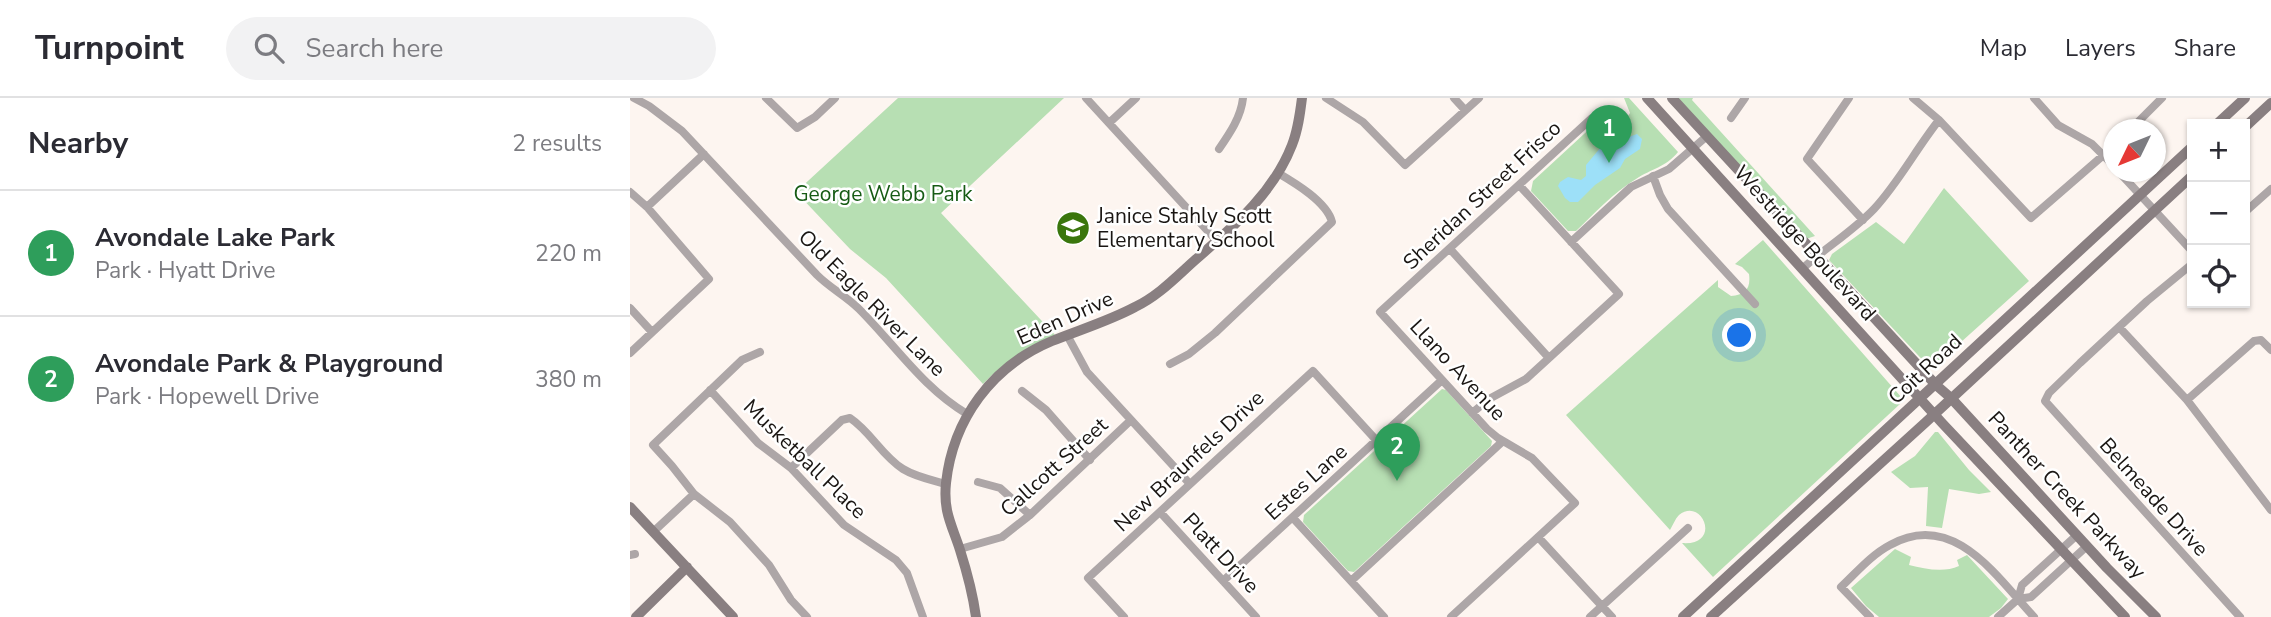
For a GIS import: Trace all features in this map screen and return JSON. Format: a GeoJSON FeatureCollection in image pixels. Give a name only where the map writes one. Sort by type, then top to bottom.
{"type":"FeatureCollection","features":[{"type":"Feature","properties":{"kind":"main road","name":"Eden Drive"},"geometry":{"type":"LineString","coordinates":[[976,617],[960,549],[947,519],[946,484],[953,450],[967,414],[979,395],[1005,370],[1030,352],[1148,300],[1254,207],[1278,173],[1293,144],[1302,98]]}},
{"type":"Feature","properties":{"kind":"main road","name":"Westridge Boulevard"},"geometry":{"type":"LineString","coordinates":[[1647,98],[1934,414]]}},
{"type":"Feature","properties":{"kind":"main road","name":"Westridge Boulevard"},"geometry":{"type":"LineString","coordinates":[[1672,98],[1936,385],[1951,398]]}},
{"type":"Feature","properties":{"kind":"main road"},"geometry":{"type":"LineString","coordinates":[[2222,119],[2245,98]]}},
{"type":"Feature","properties":{"kind":"main road"},"geometry":{"type":"LineString","coordinates":[[2250,122],[2271,103]]}},
{"type":"Feature","properties":{"kind":"main road","name":"Coit Road"},"geometry":{"type":"LineString","coordinates":[[1683,617],[2187,152]]}},
{"type":"Feature","properties":{"kind":"main road","name":"Coit Road"},"geometry":{"type":"LineString","coordinates":[[1711,617],[2187,181]]}},
{"type":"Feature","properties":{"kind":"main road","name":"Panther Creek Parkway"},"geometry":{"type":"LineString","coordinates":[[1951,398],[2156,617]]}},
{"type":"Feature","properties":{"kind":"main road","name":"Panther Creek Parkway"},"geometry":{"type":"LineString","coordinates":[[1934,414],[2125,617]]}},
{"type":"Feature","properties":{"kind":"main road"},"geometry":{"type":"LineString","coordinates":[[630,506],[733,617]]}},
{"type":"Feature","properties":{"kind":"main road"},"geometry":{"type":"LineString","coordinates":[[636,617],[687,567]]}},
{"type":"Feature","properties":{"kind":"street","name":"Old Eagle River Lane"},"geometry":{"type":"LineString","coordinates":[[634,98],[682,131],[830,288],[857,307],[942,397],[967,414]]}},
{"type":"Feature","properties":{"kind":"street"},"geometry":{"type":"LineString","coordinates":[[766,98],[797,128],[815,117],[835,98]]}},
{"type":"Feature","properties":{"kind":"street"},"geometry":{"type":"LineString","coordinates":[[1086,98],[1217,241]]}},
{"type":"Feature","properties":{"kind":"street"},"geometry":{"type":"LineString","coordinates":[[1109,123],[1136,98]]}},
{"type":"Feature","properties":{"kind":"street"},"geometry":{"type":"LineString","coordinates":[[1219,149],[1234,127],[1243,98]]}},
{"type":"Feature","properties":{"kind":"street"},"geometry":{"type":"LineString","coordinates":[[1326,98],[1363,122],[1405,166],[1479,98]]}},
{"type":"Feature","properties":{"kind":"street"},"geometry":{"type":"LineString","coordinates":[[1454,98],[1465,110]]}},
{"type":"Feature","properties":{"kind":"street"},"geometry":{"type":"LineString","coordinates":[[1731,118],[1745,98]]}},
{"type":"Feature","properties":{"kind":"street"},"geometry":{"type":"LineString","coordinates":[[1849,98],[1808,159],[1863,220]]}},
{"type":"Feature","properties":{"kind":"street"},"geometry":{"type":"LineString","coordinates":[[1913,98],[1939,120],[2031,218],[2103,157]]}},
{"type":"Feature","properties":{"kind":"street"},"geometry":{"type":"LineString","coordinates":[[2034,98],[2058,125],[2092,144],[2103,155]]}},
{"type":"Feature","properties":{"kind":"street"},"geometry":{"type":"LineString","coordinates":[[2146,98],[2153,106]]}},
{"type":"Feature","properties":{"kind":"street"},"geometry":{"type":"LineString","coordinates":[[2141,119],[2162,98]]}},
{"type":"Feature","properties":{"kind":"street","name":"Sheridan Street Frisco"},"geometry":{"type":"LineString","coordinates":[[1380,312],[1592,118],[1612,112]]}},
{"type":"Feature","properties":{"kind":"street"},"geometry":{"type":"LineString","coordinates":[[1802,269],[1816,255],[1863,220],[1888,193],[1939,120]]}},
{"type":"Feature","properties":{"kind":"street"},"geometry":{"type":"LineString","coordinates":[[1571,242],[1626,191],[1669,169],[1707,136]]}},
{"type":"Feature","properties":{"kind":"street"},"geometry":{"type":"LineString","coordinates":[[647,207],[704,154]]}},
{"type":"Feature","properties":{"kind":"street"},"geometry":{"type":"LineString","coordinates":[[1170,364],[1189,354],[1215,332],[1332,222],[1325,209],[1278,173]]}},
{"type":"Feature","properties":{"kind":"street"},"geometry":{"type":"LineString","coordinates":[[1653,176],[1668,208],[1755,304]]}},
{"type":"Feature","properties":{"kind":"street"},"geometry":{"type":"LineString","coordinates":[[2128,182],[2187,246]]}},
{"type":"Feature","properties":{"kind":"street"},"geometry":{"type":"LineString","coordinates":[[1472,413],[1489,399],[1521,383],[1619,294],[1519,185]]}},
{"type":"Feature","properties":{"kind":"street"},"geometry":{"type":"LineString","coordinates":[[2250,208],[2271,189]]}},
{"type":"Feature","properties":{"kind":"street"},"geometry":{"type":"LineString","coordinates":[[630,192],[647,207],[709,279],[630,353]]}},
{"type":"Feature","properties":{"kind":"street"},"geometry":{"type":"LineString","coordinates":[[1450,249],[1549,358]]}},
{"type":"Feature","properties":{"kind":"street"},"geometry":{"type":"LineString","coordinates":[[2187,268],[2119,327],[2187,400],[2271,510]]}},
{"type":"Feature","properties":{"kind":"street"},"geometry":{"type":"LineString","coordinates":[[630,308],[652,332]]}},
{"type":"Feature","properties":{"kind":"street","name":"Llano Avenue"},"geometry":{"type":"LineString","coordinates":[[1380,312],[1490,432],[1535,461],[1575,503],[1538,537]]}},
{"type":"Feature","properties":{"kind":"street","name":"Belmeade Drive"},"geometry":{"type":"LineString","coordinates":[[2119,327],[2045,399],[2045,404],[2240,617]]}},
{"type":"Feature","properties":{"kind":"street"},"geometry":{"type":"LineString","coordinates":[[1067,335],[1087,372],[1190,484]]}},
{"type":"Feature","properties":{"kind":"street"},"geometry":{"type":"LineString","coordinates":[[2187,400],[2253,341],[2259,340],[2271,350]]}},
{"type":"Feature","properties":{"kind":"street"},"geometry":{"type":"LineString","coordinates":[[760,352],[742,360],[653,445],[694,494],[719,512],[773,569],[791,600],[807,617]]}},
{"type":"Feature","properties":{"kind":"street","name":"New Braunfels Drive"},"geometry":{"type":"LineString","coordinates":[[1124,617],[1088,578],[1313,371],[1377,440]]}},
{"type":"Feature","properties":{"kind":"street","name":"Estes Lane"},"geometry":{"type":"LineString","coordinates":[[1223,581],[1443,380]]}},
{"type":"Feature","properties":{"kind":"street","name":"Musketball Place"},"geometry":{"type":"LineString","coordinates":[[710,390],[758,443],[791,468],[844,525],[896,559],[906,573],[923,617]]}},
{"type":"Feature","properties":{"kind":"street"},"geometry":{"type":"LineString","coordinates":[[1022,391],[1046,410],[1090,460]]}},
{"type":"Feature","properties":{"kind":"street"},"geometry":{"type":"LineString","coordinates":[[791,468],[842,420],[850,418],[902,468],[917,476],[946,484]]}},
{"type":"Feature","properties":{"kind":"street","name":"Callcott Street"},"geometry":{"type":"LineString","coordinates":[[960,549],[1002,537],[1030,515],[1131,420]]}},
{"type":"Feature","properties":{"kind":"street"},"geometry":{"type":"LineString","coordinates":[[1351,581],[1503,442]]}},
{"type":"Feature","properties":{"kind":"street"},"geometry":{"type":"LineString","coordinates":[[978,482],[1000,488],[1030,515]]}},
{"type":"Feature","properties":{"kind":"street"},"geometry":{"type":"LineString","coordinates":[[653,531],[694,494]]}},
{"type":"Feature","properties":{"kind":"street","name":"Platt Drive"},"geometry":{"type":"LineString","coordinates":[[1160,512],[1256,617]]}},
{"type":"Feature","properties":{"kind":"street"},"geometry":{"type":"LineString","coordinates":[[1293,518],[1384,617]]}},
{"type":"Feature","properties":{"kind":"street"},"geometry":{"type":"LineString","coordinates":[[1590,617],[1688,528]]}},
{"type":"Feature","properties":{"kind":"street"},"geometry":{"type":"LineString","coordinates":[[1870,617],[1841,587],[1888,546],[1908,538],[1929,535],[1951,540],[1970,550],[2034,617]]}},
{"type":"Feature","properties":{"kind":"street"},"geometry":{"type":"LineString","coordinates":[[2018,600],[2022,586],[2077,535]]}},
{"type":"Feature","properties":{"kind":"street"},"geometry":{"type":"LineString","coordinates":[[1451,617],[1538,537],[1612,617]]}},
{"type":"Feature","properties":{"kind":"street"},"geometry":{"type":"LineString","coordinates":[[1998,617],[2018,600],[2031,597],[2087,546]]}},
{"type":"Feature","properties":{"kind":"green space","name":"George Webb Park"},"geometry":{"type":"Polygon","coordinates":[[[898,98],[1064,98],[941,213],[1055,335],[1016,356],[983,384],[886,278],[850,249],[796,192],[898,98]]]}},
{"type":"Feature","properties":{"kind":"green space"},"geometry":{"type":"Polygon","coordinates":[[[1624,98],[1629,98],[1678,152],[1620,190],[1576,231],[1568,231],[1531,191],[1533,181],[1597,122],[1618,127],[1623,124],[1630,113],[1624,98]]]}},
{"type":"Feature","properties":{"kind":"green space"},"geometry":{"type":"Polygon","coordinates":[[[1677,98],[1693,98],[1815,236],[1806,239],[1677,98]]]}},
{"type":"Feature","properties":{"kind":"green space"},"geometry":{"type":"Polygon","coordinates":[[[1944,188],[2029,281],[1931,369],[1829,260],[1832,254],[1876,222],[1904,244],[1944,188]]]}},
{"type":"Feature","properties":{"kind":"green space"},"geometry":{"type":"Polygon","coordinates":[[[1763,240],[1902,398],[1900,404],[1713,577],[1682,543],[1695,542],[1702,537],[1705,523],[1701,516],[1687,511],[1679,515],[1670,530],[1566,415],[1718,280],[1718,287],[1731,296],[1746,290],[1749,274],[1735,264],[1763,240]]]}},
{"type":"Feature","properties":{"kind":"green space"},"geometry":{"type":"Polygon","coordinates":[[[1442,389],[1446,390],[1492,441],[1491,446],[1354,572],[1348,571],[1303,522],[1304,515],[1442,389]]]}},
{"type":"Feature","properties":{"kind":"green space"},"geometry":{"type":"Polygon","coordinates":[[[1935,432],[1938,432],[1991,492],[1979,494],[1949,489],[1942,528],[1926,526],[1928,487],[1910,488],[1891,472],[1915,456],[1935,432]]]}},
{"type":"Feature","properties":{"kind":"green space"},"geometry":{"type":"Polygon","coordinates":[[[1895,549],[1911,557],[1909,565],[1934,570],[1959,566],[1957,560],[1967,555],[2008,599],[1989,617],[1879,617],[1851,588],[1895,549]]]}},
{"type":"Feature","properties":{"kind":"water"},"geometry":{"type":"Polygon","coordinates":[[[1637,134],[1642,139],[1640,149],[1625,159],[1620,168],[1595,185],[1578,202],[1570,202],[1565,198],[1558,186],[1560,182],[1568,177],[1581,180],[1586,176],[1586,165],[1606,141],[1617,141],[1637,134]]]}},
{"type":"Feature","properties":{"kind":"place","name":"Avondale Lake Park"},"geometry":{"type":"Point","coordinates":[1609,163]}},
{"type":"Feature","properties":{"kind":"place","name":"Janice Stahly Scott Elementary School"},"geometry":{"type":"Point","coordinates":[1073,228]}},
{"type":"Feature","properties":{"kind":"place","name":"Avondale Park & Playground"},"geometry":{"type":"Point","coordinates":[1397,481]}}]}
